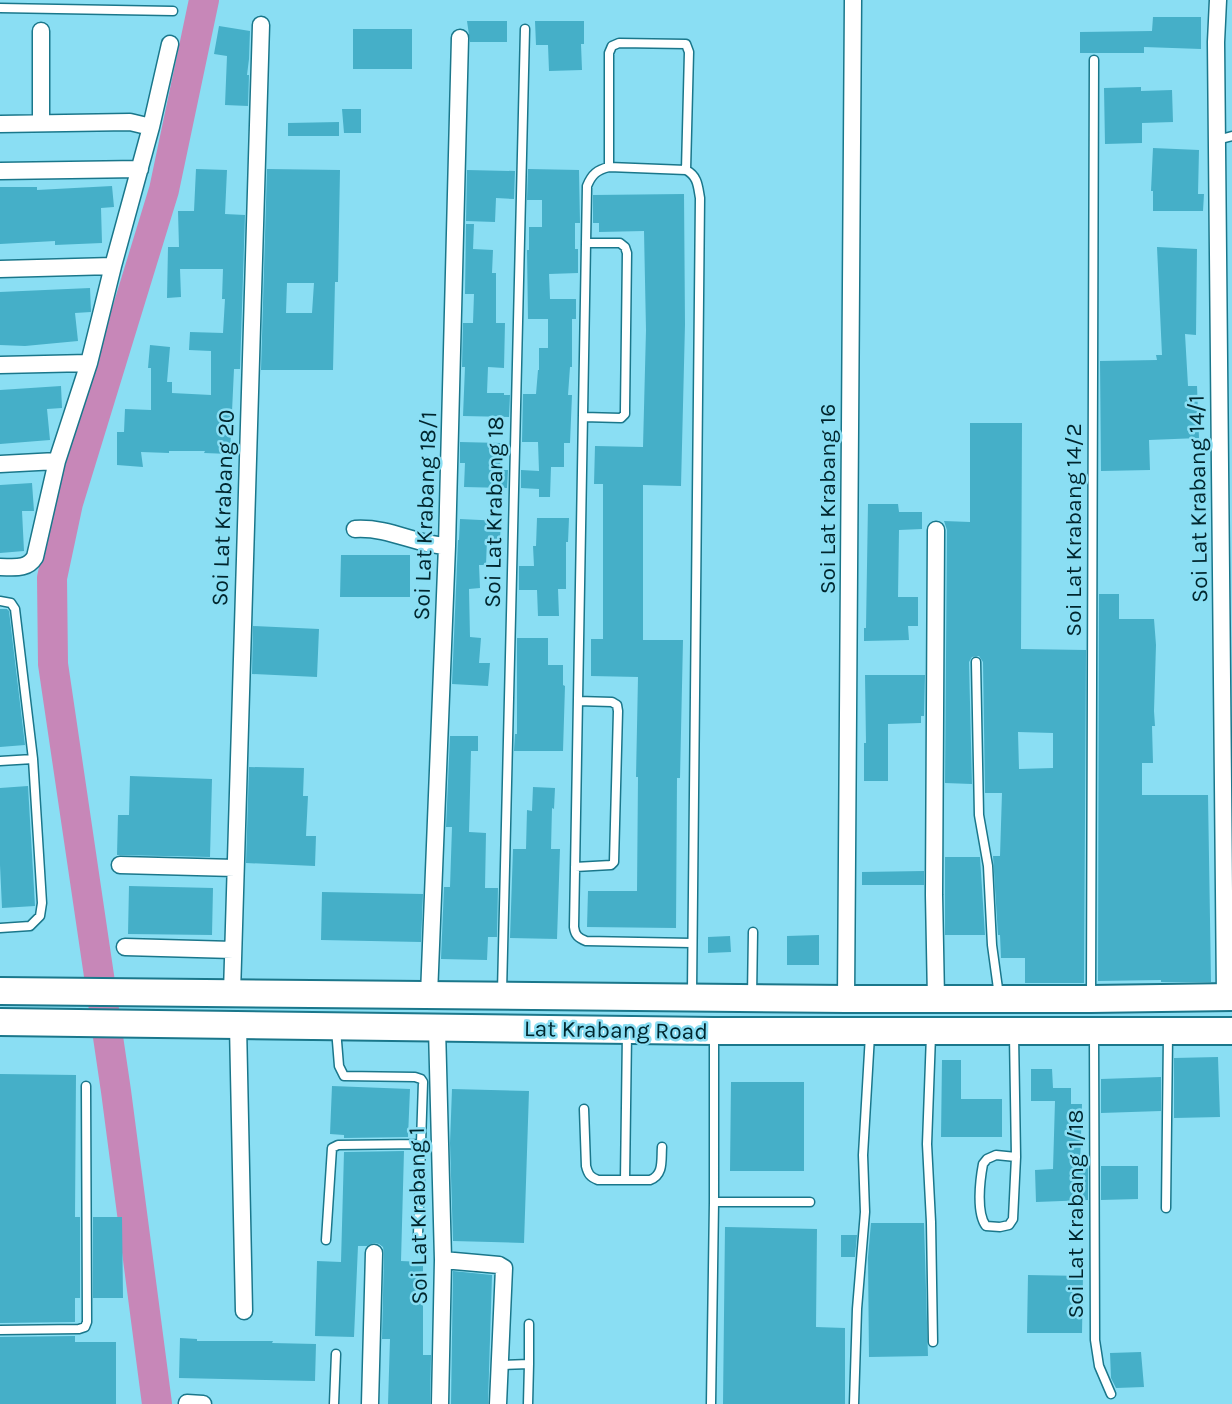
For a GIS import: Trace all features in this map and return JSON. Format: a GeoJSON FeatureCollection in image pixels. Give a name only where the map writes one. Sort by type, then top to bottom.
{"type":"FeatureCollection","features":[{"type":"Feature","properties":{"kind":"main road","name":"Lat Krabang Road"},"geometry":{"type":"LineString","coordinates":[[10,991],[752,999],[1228,997]]}},
{"type":"Feature","properties":{"kind":"main road","name":"Lat Krabang Road"},"geometry":{"type":"LineString","coordinates":[[0,1022],[714,1031],[1232,1031]]}},
{"type":"Feature","properties":{"kind":"street","name":"Soi Lat Krabang 16"},"geometry":{"type":"LineString","coordinates":[[846,999],[853,0]]}},
{"type":"Feature","properties":{"kind":"street","name":"Soi Lat Krabang 14/1"},"geometry":{"type":"LineString","coordinates":[[1218,0],[1216,42],[1225,138],[1228,997]]}},
{"type":"Feature","properties":{"kind":"street","name":"Soi Lat Krabang 20"},"geometry":{"type":"LineString","coordinates":[[232,993],[261,24]]}},
{"type":"Feature","properties":{"kind":"street"},"geometry":{"type":"LineString","coordinates":[[41,31],[41,123]]}},
{"type":"Feature","properties":{"kind":"street","name":"Soi Lat Krabang 18/1"},"geometry":{"type":"LineString","coordinates":[[429,995],[447,546],[460,38]]}},
{"type":"Feature","properties":{"kind":"street"},"geometry":{"type":"LineString","coordinates":[[0,567],[24,567],[31,564],[35,557],[57,461],[89,363],[170,44]]}},
{"type":"Feature","properties":{"kind":"street"},"geometry":{"type":"LineString","coordinates":[[0,124],[130,122],[151,127]]}},
{"type":"Feature","properties":{"kind":"street"},"geometry":{"type":"LineString","coordinates":[[0,171],[140,169]]}},
{"type":"Feature","properties":{"kind":"street"},"geometry":{"type":"LineString","coordinates":[[0,269],[113,266]]}},
{"type":"Feature","properties":{"kind":"street"},"geometry":{"type":"LineString","coordinates":[[0,365],[89,363]]}},
{"type":"Feature","properties":{"kind":"street"},"geometry":{"type":"LineString","coordinates":[[0,464],[57,461]]}},
{"type":"Feature","properties":{"kind":"street"},"geometry":{"type":"LineString","coordinates":[[355,529],[383,530],[433,545],[447,546]]}},
{"type":"Feature","properties":{"kind":"street"},"geometry":{"type":"LineString","coordinates":[[936,530],[936,999]]}},
{"type":"Feature","properties":{"kind":"street"},"geometry":{"type":"LineString","coordinates":[[120,865],[235,868]]}},
{"type":"Feature","properties":{"kind":"street"},"geometry":{"type":"LineString","coordinates":[[125,947],[233,950]]}},
{"type":"Feature","properties":{"kind":"street"},"geometry":{"type":"LineString","coordinates":[[238,1025],[244,1311]]}},
{"type":"Feature","properties":{"kind":"street","name":"Soi Lat Krabang 1"},"geometry":{"type":"LineString","coordinates":[[437,1028],[443,1260],[440,1404]]}},
{"type":"Feature","properties":{"kind":"street"},"geometry":{"type":"LineString","coordinates":[[370,1404],[374,1253]]}},
{"type":"Feature","properties":{"kind":"street"},"geometry":{"type":"LineString","coordinates":[[443,1260],[499,1265],[504,1268],[498,1404]]}},
{"type":"Feature","properties":{"kind":"street"},"geometry":{"type":"LineString","coordinates":[[187,1403],[202,1404]]}},
{"type":"Feature","properties":{"kind":"lane"},"geometry":{"type":"LineString","coordinates":[[0,8],[173,11]]}},
{"type":"Feature","properties":{"kind":"lane","name":"Soi Lat Krabang 18"},"geometry":{"type":"LineString","coordinates":[[502,996],[525,29]]}},
{"type":"Feature","properties":{"kind":"lane"},"geometry":{"type":"LineString","coordinates":[[609,167],[609,53],[612,46],[619,43],[675,42],[686,44],[689,52],[686,170]]}},
{"type":"Feature","properties":{"kind":"lane","name":"Soi Lat Krabang 14/2"},"geometry":{"type":"LineString","coordinates":[[1091,999],[1094,60]]}},
{"type":"Feature","properties":{"kind":"lane"},"geometry":{"type":"LineString","coordinates":[[691,943],[586,941],[575,934],[574,927],[587,186],[598,170],[609,167],[686,170],[696,179],[700,198],[692,998]]}},
{"type":"Feature","properties":{"kind":"lane"},"geometry":{"type":"LineString","coordinates":[[583,417],[621,418],[625,414],[627,253],[620,243],[586,243]]}},
{"type":"Feature","properties":{"kind":"lane"},"geometry":{"type":"LineString","coordinates":[[0,601],[11,603],[15,609],[33,759],[42,906],[40,916],[30,926],[0,928]]}},
{"type":"Feature","properties":{"kind":"lane"},"geometry":{"type":"LineString","coordinates":[[976,662],[979,815],[988,866],[992,944],[1000,999]]}},
{"type":"Feature","properties":{"kind":"lane"},"geometry":{"type":"LineString","coordinates":[[575,867],[611,865],[614,862],[618,711],[617,705],[612,702],[578,701]]}},
{"type":"Feature","properties":{"kind":"lane"},"geometry":{"type":"LineString","coordinates":[[0,761],[33,759]]}},
{"type":"Feature","properties":{"kind":"lane"},"geometry":{"type":"LineString","coordinates":[[752,999],[753,932]]}},
{"type":"Feature","properties":{"kind":"lane"},"geometry":{"type":"LineString","coordinates":[[335,1026],[339,1066],[344,1076],[415,1077],[423,1082],[418,1235]]}},
{"type":"Feature","properties":{"kind":"lane"},"geometry":{"type":"LineString","coordinates":[[625,1180],[627,1030]]}},
{"type":"Feature","properties":{"kind":"lane"},"geometry":{"type":"LineString","coordinates":[[711,1404],[714,1031]]}},
{"type":"Feature","properties":{"kind":"lane"},"geometry":{"type":"LineString","coordinates":[[854,1404],[857,1309],[865,1212],[863,1155],[870,1032]]}},
{"type":"Feature","properties":{"kind":"lane"},"geometry":{"type":"LineString","coordinates":[[932,1032],[927,1144],[933,1342]]}},
{"type":"Feature","properties":{"kind":"lane"},"geometry":{"type":"LineString","coordinates":[[1014,1032],[1016,1157],[1013,1219],[1009,1225],[986,1226],[982,1220],[980,1206],[983,1164],[987,1159],[996,1156],[1016,1157]]}},
{"type":"Feature","properties":{"kind":"lane","name":"Soi Lat Krabang 1/18"},"geometry":{"type":"LineString","coordinates":[[1094,1032],[1095,1340],[1099,1366],[1111,1394]]}},
{"type":"Feature","properties":{"kind":"lane"},"geometry":{"type":"LineString","coordinates":[[1166,1208],[1168,1032]]}},
{"type":"Feature","properties":{"kind":"lane"},"geometry":{"type":"LineString","coordinates":[[0,1331],[79,1329],[85,1327],[87,1322],[86,1086]]}},
{"type":"Feature","properties":{"kind":"lane"},"geometry":{"type":"LineString","coordinates":[[583,1109],[586,1166],[592,1178],[656,1178],[660,1172],[662,1147]]}},
{"type":"Feature","properties":{"kind":"lane"},"geometry":{"type":"LineString","coordinates":[[326,1240],[332,1149],[338,1145],[421,1144]]}},
{"type":"Feature","properties":{"kind":"lane"},"geometry":{"type":"LineString","coordinates":[[714,1202],[810,1202]]}},
{"type":"Feature","properties":{"kind":"lane"},"geometry":{"type":"LineString","coordinates":[[528,1404],[529,1324]]}},
{"type":"Feature","properties":{"kind":"lane"},"geometry":{"type":"LineString","coordinates":[[334,1404],[336,1354]]}},
{"type":"Feature","properties":{"kind":"lane"},"geometry":{"type":"LineString","coordinates":[[500,1365],[529,1364]]}},
{"type":"Feature","properties":{"kind":"building"},"geometry":{"type":"Polygon","coordinates":[[[1153,17],[1201,17],[1201,49],[1144,47],[1144,53],[1080,53],[1080,32],[1152,31],[1153,17]]]}},
{"type":"Feature","properties":{"kind":"building"},"geometry":{"type":"Polygon","coordinates":[[[467,21],[507,21],[507,42],[470,42],[467,21]]]}},
{"type":"Feature","properties":{"kind":"building"},"geometry":{"type":"Polygon","coordinates":[[[535,21],[584,21],[582,70],[549,71],[548,45],[536,45],[535,21]]]}},
{"type":"Feature","properties":{"kind":"building"},"geometry":{"type":"Polygon","coordinates":[[[219,26],[250,31],[248,106],[225,105],[227,56],[214,54],[219,26]]]}},
{"type":"Feature","properties":{"kind":"building"},"geometry":{"type":"Polygon","coordinates":[[[353,29],[412,29],[412,69],[353,69],[353,29]]]}},
{"type":"Feature","properties":{"kind":"building"},"geometry":{"type":"Polygon","coordinates":[[[1141,87],[1141,91],[1172,90],[1173,122],[1142,123],[1142,143],[1105,144],[1104,88],[1141,87]]]}},
{"type":"Feature","properties":{"kind":"building"},"geometry":{"type":"Polygon","coordinates":[[[342,109],[361,109],[361,133],[344,133],[342,109]]]}},
{"type":"Feature","properties":{"kind":"building"},"geometry":{"type":"Polygon","coordinates":[[[339,122],[339,136],[288,136],[288,123],[339,122]]]}},
{"type":"Feature","properties":{"kind":"building"},"geometry":{"type":"Polygon","coordinates":[[[1153,148],[1199,150],[1198,194],[1204,194],[1203,211],[1153,211],[1153,148]]]}},
{"type":"Feature","properties":{"kind":"building"},"geometry":{"type":"Polygon","coordinates":[[[196,169],[227,170],[225,214],[245,215],[240,369],[234,369],[230,454],[204,453],[205,451],[141,452],[143,467],[117,465],[117,432],[124,432],[125,409],[151,410],[151,368],[148,368],[150,345],[170,347],[167,382],[172,382],[172,393],[211,395],[211,351],[189,350],[190,332],[223,333],[223,269],[180,269],[181,297],[167,298],[168,247],[179,247],[178,211],[194,211],[196,169]]]}},
{"type":"Feature","properties":{"kind":"building"},"geometry":{"type":"Polygon","coordinates":[[[267,169],[340,170],[333,370],[261,370],[267,169]],[[287,283],[286,313],[312,313],[314,283],[287,283]]]}},
{"type":"Feature","properties":{"kind":"building"},"geometry":{"type":"Polygon","coordinates":[[[528,169],[579,170],[580,223],[575,223],[578,273],[549,274],[550,299],[576,299],[576,319],[572,319],[572,367],[568,395],[572,395],[570,443],[564,443],[564,467],[551,467],[550,497],[539,497],[539,489],[521,488],[521,470],[539,471],[538,442],[522,442],[523,394],[536,394],[539,348],[548,348],[548,319],[528,319],[529,227],[542,227],[542,200],[527,200],[528,169]]]}},
{"type":"Feature","properties":{"kind":"building"},"geometry":{"type":"Polygon","coordinates":[[[467,170],[515,171],[514,199],[496,198],[495,222],[466,221],[467,170]]]}},
{"type":"Feature","properties":{"kind":"building"},"geometry":{"type":"Polygon","coordinates":[[[112,186],[114,207],[101,208],[102,243],[55,245],[55,241],[0,244],[0,187],[37,187],[37,190],[112,186]]]}},
{"type":"Feature","properties":{"kind":"building"},"geometry":{"type":"Polygon","coordinates":[[[684,194],[685,324],[681,486],[643,485],[643,640],[683,640],[680,778],[677,778],[676,928],[587,927],[588,891],[637,891],[638,677],[591,676],[591,639],[603,639],[603,484],[594,484],[595,446],[643,447],[646,330],[644,231],[599,232],[599,223],[593,223],[593,195],[684,194]]]}},
{"type":"Feature","properties":{"kind":"building"},"geometry":{"type":"Polygon","coordinates":[[[466,224],[474,224],[473,249],[493,250],[496,323],[505,323],[504,368],[488,367],[487,393],[510,395],[509,417],[463,416],[463,323],[473,323],[474,294],[465,294],[466,224]]]}},
{"type":"Feature","properties":{"kind":"building"},"geometry":{"type":"Polygon","coordinates":[[[1157,247],[1197,249],[1196,335],[1185,334],[1188,386],[1197,386],[1199,438],[1149,440],[1150,470],[1101,471],[1100,361],[1157,360],[1156,355],[1162,355],[1157,247]]]}},
{"type":"Feature","properties":{"kind":"building"},"geometry":{"type":"Polygon","coordinates":[[[90,288],[91,312],[75,313],[78,341],[25,346],[0,345],[0,292],[90,288]]]}},
{"type":"Feature","properties":{"kind":"building"},"geometry":{"type":"Polygon","coordinates":[[[61,386],[62,408],[47,409],[50,440],[0,444],[0,390],[61,386]]]}},
{"type":"Feature","properties":{"kind":"building"},"geometry":{"type":"Polygon","coordinates":[[[970,423],[1022,423],[1021,649],[1086,650],[1084,983],[1025,983],[1025,958],[1001,958],[993,856],[1000,856],[1002,793],[985,793],[983,662],[979,656],[972,657],[969,662],[972,784],[945,783],[947,530],[944,521],[970,522],[970,423]],[[1018,732],[1019,769],[1053,768],[1053,733],[1018,732]]]}},
{"type":"Feature","properties":{"kind":"building"},"geometry":{"type":"Polygon","coordinates":[[[460,442],[501,443],[500,470],[508,470],[507,488],[464,487],[465,463],[460,463],[460,442]]]}},
{"type":"Feature","properties":{"kind":"building"},"geometry":{"type":"Polygon","coordinates":[[[32,483],[34,511],[22,511],[24,551],[0,553],[0,485],[32,483]]]}},
{"type":"Feature","properties":{"kind":"building"},"geometry":{"type":"Polygon","coordinates":[[[868,504],[898,504],[899,512],[922,512],[922,529],[899,530],[898,597],[918,597],[918,626],[908,626],[909,640],[864,641],[868,504]]]}},
{"type":"Feature","properties":{"kind":"building"},"geometry":{"type":"Polygon","coordinates":[[[537,518],[569,518],[566,589],[558,589],[559,616],[538,616],[537,590],[519,590],[519,566],[534,566],[533,546],[536,546],[537,518]]]}},
{"type":"Feature","properties":{"kind":"building"},"geometry":{"type":"Polygon","coordinates":[[[460,519],[501,521],[500,539],[487,539],[486,565],[479,565],[480,588],[469,589],[470,637],[481,638],[479,663],[490,663],[488,686],[452,684],[460,519]]]}},
{"type":"Feature","properties":{"kind":"building"},"geometry":{"type":"Polygon","coordinates":[[[341,555],[410,555],[410,597],[340,597],[341,555]]]}},
{"type":"Feature","properties":{"kind":"building"},"geometry":{"type":"Polygon","coordinates":[[[1099,594],[1119,594],[1119,619],[1154,619],[1156,645],[1153,763],[1142,763],[1142,795],[1208,795],[1211,982],[1098,981],[1099,594]]]}},
{"type":"Feature","properties":{"kind":"building"},"geometry":{"type":"Polygon","coordinates":[[[0,609],[9,611],[25,745],[0,747],[0,609]]]}},
{"type":"Feature","properties":{"kind":"building"},"geometry":{"type":"Polygon","coordinates":[[[253,626],[319,629],[317,677],[252,674],[253,626]]]}},
{"type":"Feature","properties":{"kind":"building"},"geometry":{"type":"Polygon","coordinates":[[[517,638],[548,638],[548,665],[563,665],[563,751],[514,751],[517,734],[517,638]]]}},
{"type":"Feature","properties":{"kind":"building"},"geometry":{"type":"Polygon","coordinates":[[[865,675],[925,675],[924,716],[921,716],[921,723],[888,724],[888,781],[864,781],[865,675]]]}},
{"type":"Feature","properties":{"kind":"building"},"geometry":{"type":"Polygon","coordinates":[[[450,736],[478,736],[478,751],[471,751],[469,832],[486,833],[485,888],[498,888],[497,937],[488,937],[487,960],[441,959],[444,887],[450,887],[452,827],[446,827],[450,736]]]}},
{"type":"Feature","properties":{"kind":"building"},"geometry":{"type":"Polygon","coordinates":[[[249,767],[304,768],[303,796],[308,796],[306,836],[316,836],[315,866],[246,863],[249,767]]]}},
{"type":"Feature","properties":{"kind":"building"},"geometry":{"type":"Polygon","coordinates":[[[130,776],[212,779],[210,857],[117,855],[118,815],[129,815],[130,776]]]}},
{"type":"Feature","properties":{"kind":"building"},"geometry":{"type":"Polygon","coordinates":[[[28,786],[35,906],[2,908],[0,788],[28,786]]]}},
{"type":"Feature","properties":{"kind":"building"},"geometry":{"type":"Polygon","coordinates":[[[533,787],[555,788],[551,849],[560,849],[557,939],[510,938],[513,849],[526,849],[527,810],[532,811],[533,787]]]}},
{"type":"Feature","properties":{"kind":"building"},"geometry":{"type":"Polygon","coordinates":[[[945,857],[980,857],[985,935],[945,935],[945,857]]]}},
{"type":"Feature","properties":{"kind":"building"},"geometry":{"type":"Polygon","coordinates":[[[924,871],[924,885],[862,885],[862,872],[924,871]]]}},
{"type":"Feature","properties":{"kind":"building"},"geometry":{"type":"Polygon","coordinates":[[[129,886],[213,888],[212,935],[128,934],[129,886]]]}},
{"type":"Feature","properties":{"kind":"building"},"geometry":{"type":"Polygon","coordinates":[[[322,892],[423,894],[421,942],[321,940],[322,892]]]}},
{"type":"Feature","properties":{"kind":"building"},"geometry":{"type":"Polygon","coordinates":[[[819,935],[819,965],[787,965],[787,936],[819,935]]]}},
{"type":"Feature","properties":{"kind":"building"},"geometry":{"type":"Polygon","coordinates":[[[730,936],[731,952],[708,953],[708,937],[730,936]]]}},
{"type":"Feature","properties":{"kind":"building"},"geometry":{"type":"Polygon","coordinates":[[[1218,1057],[1220,1117],[1174,1118],[1174,1058],[1218,1057]]]}},
{"type":"Feature","properties":{"kind":"building"},"geometry":{"type":"Polygon","coordinates":[[[942,1060],[961,1060],[961,1099],[1002,1099],[1002,1137],[941,1137],[942,1060]]]}},
{"type":"Feature","properties":{"kind":"building"},"geometry":{"type":"Polygon","coordinates":[[[1031,1069],[1052,1069],[1053,1088],[1071,1088],[1071,1104],[1082,1104],[1080,1167],[1088,1166],[1088,1200],[1036,1202],[1035,1170],[1053,1169],[1055,1101],[1031,1101],[1031,1069]]]}},
{"type":"Feature","properties":{"kind":"building"},"geometry":{"type":"Polygon","coordinates":[[[0,1074],[76,1075],[75,1217],[80,1217],[80,1298],[75,1298],[75,1322],[0,1323],[0,1074]]]}},
{"type":"Feature","properties":{"kind":"building"},"geometry":{"type":"Polygon","coordinates":[[[1161,1077],[1161,1111],[1101,1113],[1101,1079],[1161,1077]]]}},
{"type":"Feature","properties":{"kind":"building"},"geometry":{"type":"Polygon","coordinates":[[[731,1082],[804,1082],[804,1171],[730,1171],[731,1082]]]}},
{"type":"Feature","properties":{"kind":"building"},"geometry":{"type":"Polygon","coordinates":[[[332,1086],[410,1089],[408,1137],[344,1138],[344,1135],[330,1134],[332,1086]]]}},
{"type":"Feature","properties":{"kind":"building"},"geometry":{"type":"Polygon","coordinates":[[[452,1089],[529,1091],[524,1243],[453,1241],[450,1143],[452,1089]]]}},
{"type":"Feature","properties":{"kind":"building"},"geometry":{"type":"Polygon","coordinates":[[[404,1151],[401,1261],[423,1262],[423,1355],[431,1355],[430,1404],[388,1404],[390,1339],[382,1339],[384,1253],[379,1244],[358,1246],[354,1337],[315,1336],[317,1261],[341,1262],[344,1152],[404,1151]]]}},
{"type":"Feature","properties":{"kind":"building"},"geometry":{"type":"Polygon","coordinates":[[[1101,1166],[1138,1166],[1138,1199],[1101,1200],[1101,1166]]]}},
{"type":"Feature","properties":{"kind":"building"},"geometry":{"type":"Polygon","coordinates":[[[93,1217],[122,1217],[123,1298],[93,1298],[93,1217]]]}},
{"type":"Feature","properties":{"kind":"building"},"geometry":{"type":"Polygon","coordinates":[[[871,1223],[924,1223],[928,1356],[869,1357],[868,1257],[871,1223]]]}},
{"type":"Feature","properties":{"kind":"building"},"geometry":{"type":"Polygon","coordinates":[[[725,1227],[817,1229],[816,1327],[845,1328],[845,1404],[723,1404],[725,1227]]]}},
{"type":"Feature","properties":{"kind":"building"},"geometry":{"type":"Polygon","coordinates":[[[841,1235],[857,1235],[855,1257],[841,1257],[841,1235]]]}},
{"type":"Feature","properties":{"kind":"building"},"geometry":{"type":"Polygon","coordinates":[[[453,1271],[492,1275],[488,1404],[451,1404],[453,1271]]]}},
{"type":"Feature","properties":{"kind":"building"},"geometry":{"type":"Polygon","coordinates":[[[1028,1275],[1083,1276],[1082,1333],[1027,1333],[1028,1275]]]}},
{"type":"Feature","properties":{"kind":"building"},"geometry":{"type":"Polygon","coordinates":[[[75,1336],[75,1342],[116,1342],[116,1404],[0,1404],[0,1337],[75,1336]]]}},
{"type":"Feature","properties":{"kind":"building"},"geometry":{"type":"Polygon","coordinates":[[[180,1338],[197,1341],[316,1344],[315,1381],[179,1378],[180,1338]]]}},
{"type":"Feature","properties":{"kind":"building"},"geometry":{"type":"Polygon","coordinates":[[[1141,1352],[1144,1387],[1116,1388],[1111,1378],[1110,1353],[1141,1352]]]}},
{"type":"Feature","properties":{"kind":"waterway"},"geometry":{"type":"LineString","coordinates":[[157,1404],[116,1091],[53,664],[52,578],[68,503],[164,190],[204,0]]}}]}
